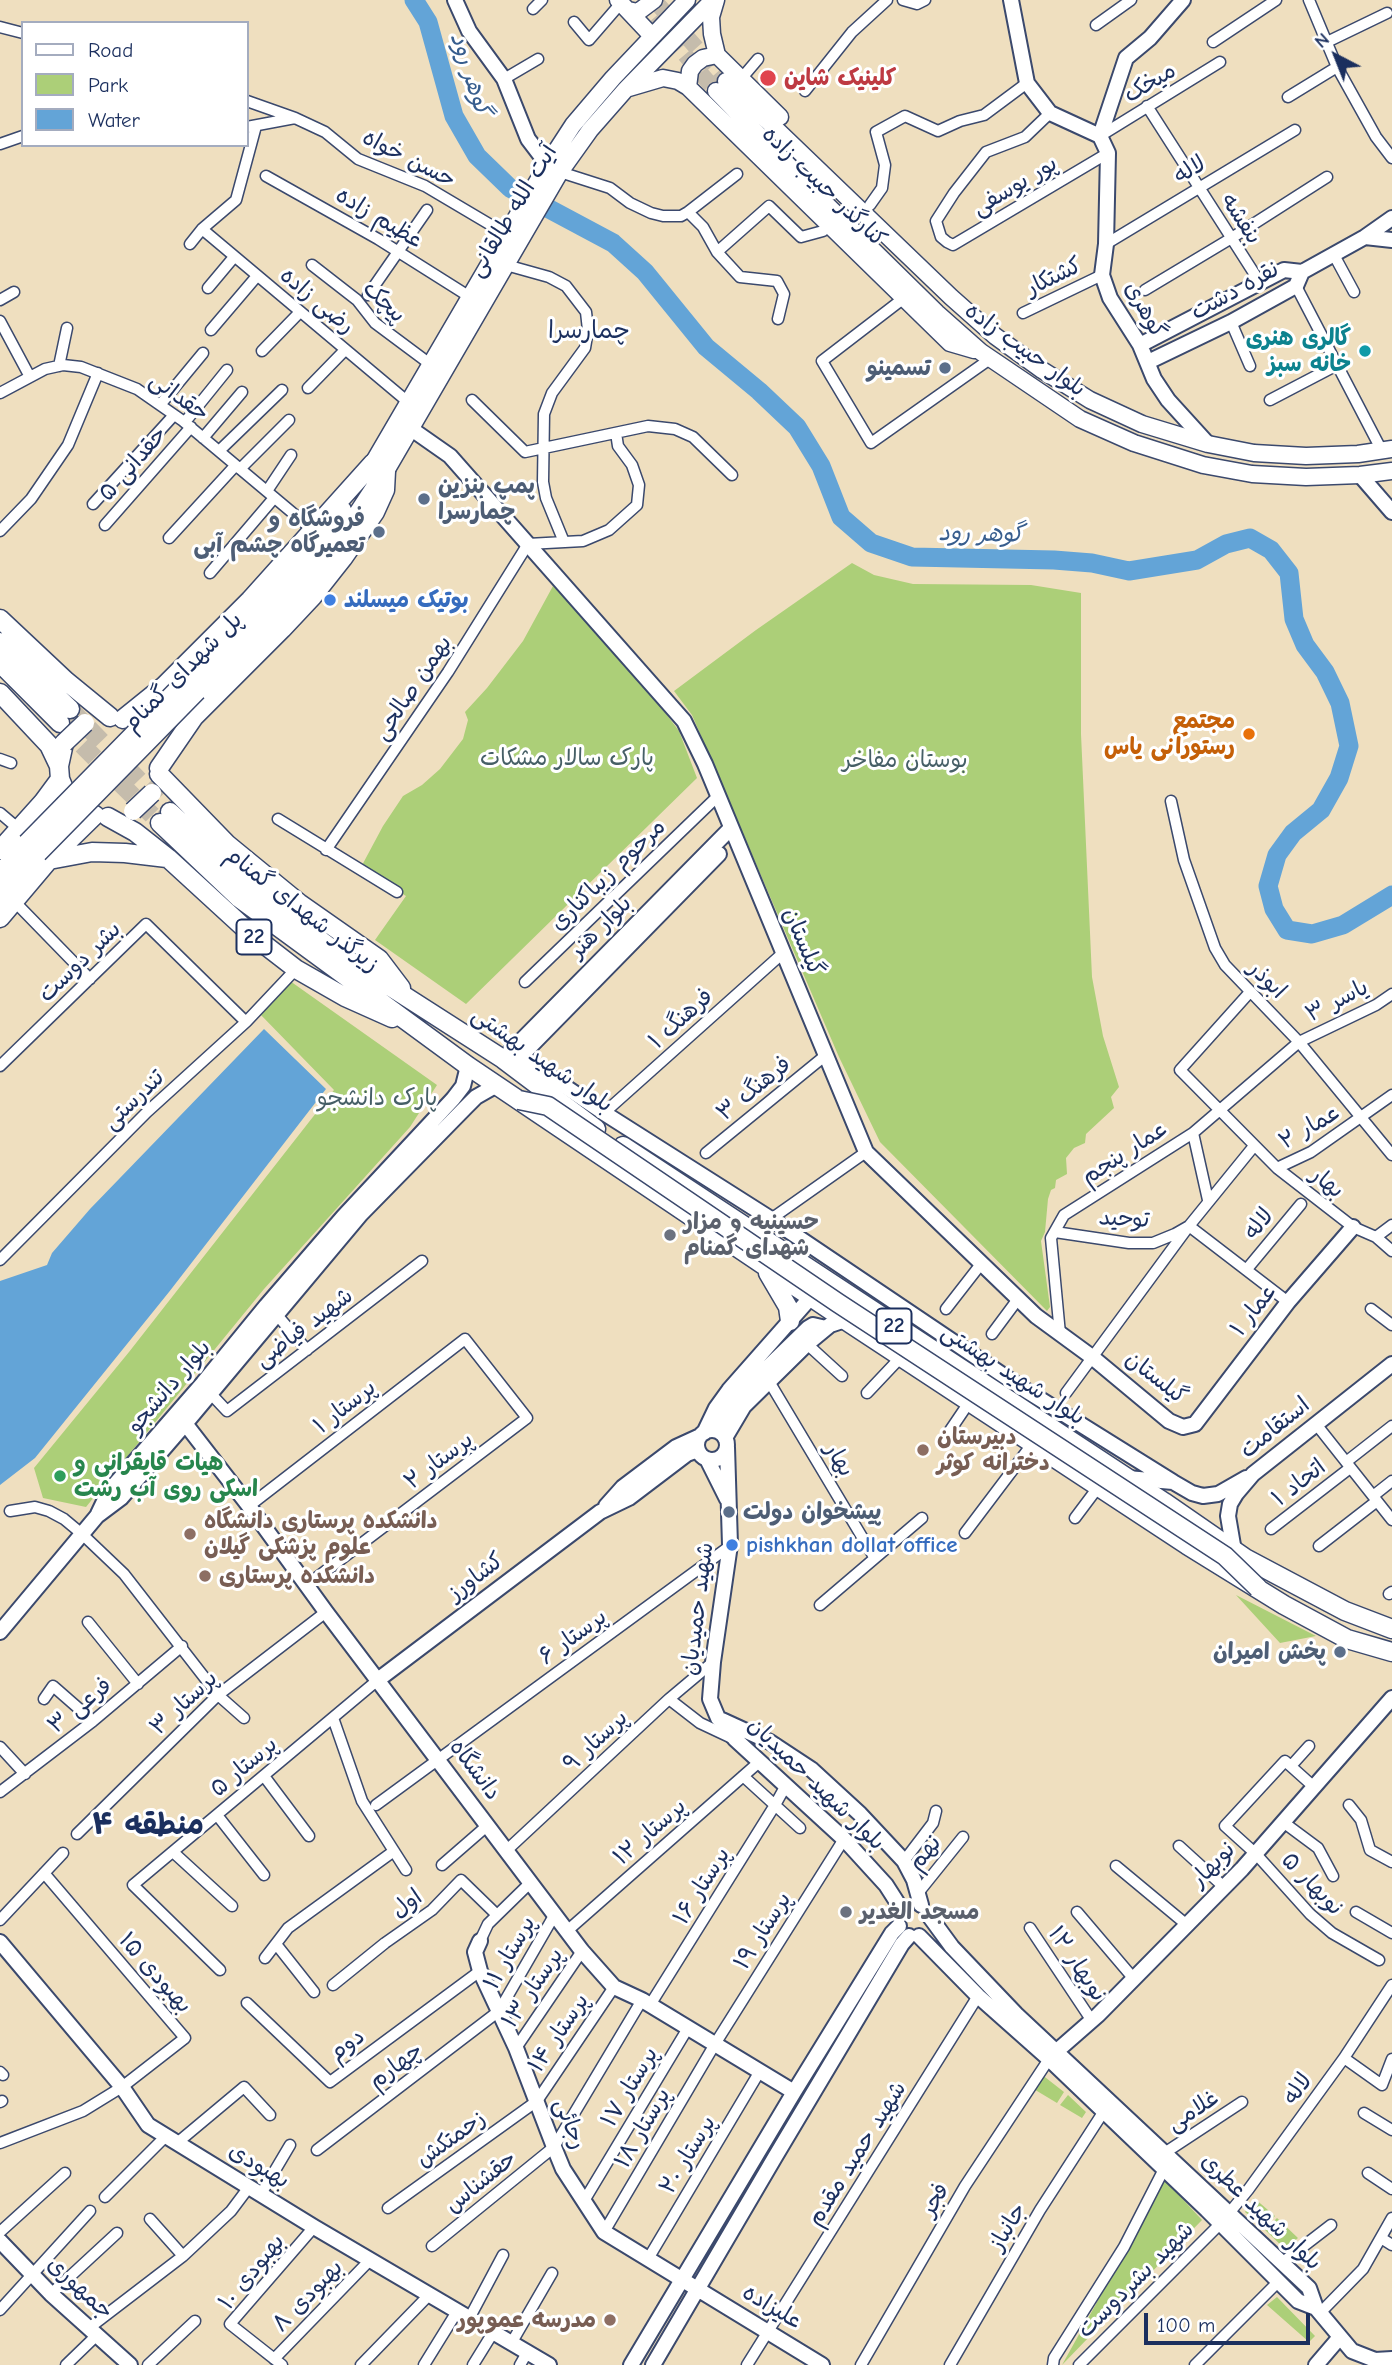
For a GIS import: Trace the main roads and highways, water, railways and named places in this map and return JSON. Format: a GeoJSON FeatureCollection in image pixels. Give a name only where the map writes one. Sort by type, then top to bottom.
{"type":"FeatureCollection","features":[{"type":"Feature","properties":{"kind":"highway"},"geometry":{"type":"LineString","coordinates":[[0,850],[20,830],[59,772],[64,743],[74,731],[97,718],[117,718],[164,686],[281,568],[313,530],[379,467],[385,490],[375,512],[313,596],[194,717],[159,771],[152,793],[133,811],[101,816],[7,898],[0,918]]}},
{"type":"Feature","properties":{"kind":"highway","name":"پل شهدای گمنام"},"geometry":{"type":"LineString","coordinates":[[0,874],[121,747],[292,577],[379,467]]}},
{"type":"Feature","properties":{"kind":"highway","name":"پل شهدای گمنام"},"geometry":{"type":"LineString","coordinates":[[7,898],[38,853],[303,587],[332,553],[379,467]]}},
{"type":"Feature","properties":{"kind":"highway"},"geometry":{"type":"LineString","coordinates":[[0,619],[66,681],[117,718]]}},
{"type":"Feature","properties":{"kind":"highway"},"geometry":{"type":"LineString","coordinates":[[0,642],[65,716],[0,663]]}},
{"type":"Feature","properties":{"kind":"highway"},"geometry":{"type":"LineString","coordinates":[[164,686],[194,717]]}},
{"type":"Feature","properties":{"kind":"highway"},"geometry":{"type":"LineString","coordinates":[[0,693],[49,745],[59,772]]}},
{"type":"Feature","properties":{"kind":"highway","name":"22"},"geometry":{"type":"LineString","coordinates":[[117,718],[146,732],[158,755],[159,771],[198,816],[246,861],[299,903],[379,959],[410,999]]}},
{"type":"Feature","properties":{"kind":"highway","name":"22"},"geometry":{"type":"LineString","coordinates":[[59,772],[73,802],[135,832],[168,858],[252,935],[296,969],[345,997],[419,1029]]}},
{"type":"Feature","properties":{"kind":"highway","name":"زیرگذر شهدای گمنام"},"geometry":{"type":"LineString","coordinates":[[410,999],[336,952],[286,915],[165,817],[239,898],[419,1029]]}},
{"type":"Feature","properties":{"kind":"highway"},"geometry":{"type":"LineString","coordinates":[[20,830],[36,828],[43,832],[51,845],[49,860]]}},
{"type":"Feature","properties":{"kind":"highway"},"geometry":{"type":"LineString","coordinates":[[49,860],[92,852],[168,858]]}},
{"type":"Feature","properties":{"kind":"highway","name":"بلوار شهید بهشتی"},"geometry":{"type":"LineString","coordinates":[[410,999],[512,1058],[589,1125],[1234,1551],[1294,1586],[1345,1611],[1392,1629]]}},
{"type":"Feature","properties":{"kind":"highway","name":"بلوار شهید بهشتی"},"geometry":{"type":"LineString","coordinates":[[419,1029],[468,1066],[845,1320],[1187,1545],[1347,1639],[1392,1652]]}},
{"type":"Feature","properties":{"kind":"highway"},"geometry":{"type":"LineString","coordinates":[[519,1100],[548,1107],[838,1303],[1225,1556],[1258,1588]]}},
{"type":"Feature","properties":{"kind":"highway"},"geometry":{"type":"LineString","coordinates":[[762,1264],[788,1307],[790,1321]]}},
{"type":"Feature","properties":{"kind":"highway"},"geometry":{"type":"LineString","coordinates":[[811,1297],[824,1280]]}},
{"type":"Feature","properties":{"kind":"highway"},"geometry":{"type":"LineString","coordinates":[[990,1415],[1007,1412],[1002,1398]]}},
{"type":"Feature","properties":{"kind":"highway"},"geometry":{"type":"LineString","coordinates":[[1027,1439],[1013,1427],[1012,1417],[1021,1413],[1031,1416]]}},
{"type":"Feature","properties":{"kind":"main road"},"geometry":{"type":"LineString","coordinates":[[622,4],[638,12],[654,0]]}},
{"type":"Feature","properties":{"kind":"main road"},"geometry":{"type":"LineString","coordinates":[[626,89],[663,78],[688,88],[690,71],[695,64],[703,58],[717,55],[711,17],[715,0]]}},
{"type":"Feature","properties":{"kind":"main road","name":"آیت الله طالقانی"},"geometry":{"type":"LineString","coordinates":[[552,167],[715,0]]}},
{"type":"Feature","properties":{"kind":"main road","name":"آیت الله طالقانی"},"geometry":{"type":"LineString","coordinates":[[379,467],[408,402],[470,297],[511,236],[552,167],[573,125],[652,37],[678,3]]}},
{"type":"Feature","properties":{"kind":"main road"},"geometry":{"type":"LineString","coordinates":[[622,4],[652,37]]}},
{"type":"Feature","properties":{"kind":"main road","name":"کنارگذر حبیب زاده"},"geometry":{"type":"LineString","coordinates":[[717,55],[728,84],[870,205],[956,289],[995,336]]}},
{"type":"Feature","properties":{"kind":"main road","name":"بلوار حبیب زاده"},"geometry":{"type":"LineString","coordinates":[[728,84],[995,336],[1090,400],[1142,424],[1208,444],[1254,453],[1306,456],[1387,450]]}},
{"type":"Feature","properties":{"kind":"main road","name":"بلوار حبیب زاده"},"geometry":{"type":"LineString","coordinates":[[728,84],[828,206],[937,313],[986,356],[1080,419],[1146,447],[1203,465],[1252,474],[1306,477],[1392,471]]}},
{"type":"Feature","properties":{"kind":"main road","name":"کنارگذر حبیب زاده"},"geometry":{"type":"LineString","coordinates":[[688,88],[950,343],[986,356]]}},
{"type":"Feature","properties":{"kind":"main road","name":"آیت الله طالقانی"},"geometry":{"type":"LineString","coordinates":[[379,467],[410,428],[506,265],[511,236]]}},
{"type":"Feature","properties":{"kind":"water"},"geometry":{"type":"Polygon","coordinates":[[[264,1029],[326,1089],[169,1292],[35,1458],[0,1485],[0,1281],[47,1265],[52,1253],[90,1209],[264,1029]]]}},
{"type":"Feature","properties":{"kind":"waterway","name":"گوهر رود"},"geometry":{"type":"LineString","coordinates":[[414,0],[428,22],[454,116],[477,156],[510,188],[613,243],[645,272],[706,347],[797,427],[821,466],[841,517],[871,543],[912,557],[1054,560],[1092,563],[1129,571],[1197,560],[1226,544],[1250,538],[1271,550],[1289,573],[1294,619],[1305,645],[1325,672],[1340,703],[1349,746],[1339,778],[1321,810],[1293,833],[1277,855],[1268,886],[1274,909],[1287,930],[1312,934],[1343,925],[1392,895]]}},
{"type":"Feature","properties":{"kind":"tunnel"},"geometry":{"type":"LineString","coordinates":[[638,0],[716,91]]}},
{"type":"Feature","properties":{"kind":"tunnel"},"geometry":{"type":"LineString","coordinates":[[654,0],[726,81]]}},
{"type":"Feature","properties":{"kind":"tunnel"},"geometry":{"type":"LineString","coordinates":[[70,709],[170,812]]}},
{"type":"Feature","properties":{"kind":"tunnel"},"geometry":{"type":"LineString","coordinates":[[63,726],[160,823]]}},
{"type":"Feature","properties":{"kind":"place","name":"کلینیک شاین"},"geometry":{"type":"Point","coordinates":[768,78]}},
{"type":"Feature","properties":{"kind":"place","name":"گالری هنری خانه سبز"},"geometry":{"type":"Point","coordinates":[1365,351]}},
{"type":"Feature","properties":{"kind":"place","name":"تسمینو"},"geometry":{"type":"Point","coordinates":[945,368]}},
{"type":"Feature","properties":{"kind":"place","name":"پمپ بنزین چمارسرا"},"geometry":{"type":"Point","coordinates":[424,499]}},
{"type":"Feature","properties":{"kind":"place","name":"فروشگاه و تعمیرگاه چشم آبی"},"geometry":{"type":"Point","coordinates":[379,532]}},
{"type":"Feature","properties":{"kind":"place","name":"بوتیک میسلند"},"geometry":{"type":"Point","coordinates":[330,600]}},
{"type":"Feature","properties":{"kind":"place","name":"مجتمع رستورانی یاس"},"geometry":{"type":"Point","coordinates":[1249,734]}},
{"type":"Feature","properties":{"kind":"place","name":"حسینیه و مزار شهدای گمنام"},"geometry":{"type":"Point","coordinates":[670,1235]}},
{"type":"Feature","properties":{"kind":"place","name":"دبیرستان دخترانه کوثر"},"geometry":{"type":"Point","coordinates":[923,1450]}},
{"type":"Feature","properties":{"kind":"place","name":"هیات قایقرانی و اسکی روی آب رشت"},"geometry":{"type":"Point","coordinates":[60,1476]}},
{"type":"Feature","properties":{"kind":"place","name":"پیشخوان دولت"},"geometry":{"type":"Point","coordinates":[729,1512]}},
{"type":"Feature","properties":{"kind":"place","name":"دانشکده پرستاری دانشگاه علوم پزشکی گیلان"},"geometry":{"type":"Point","coordinates":[190,1534]}},
{"type":"Feature","properties":{"kind":"place","name":"pishkhan dollat office"},"geometry":{"type":"Point","coordinates":[732,1545]}},
{"type":"Feature","properties":{"kind":"place","name":"دانشکده پرستاری"},"geometry":{"type":"Point","coordinates":[205,1576]}},
{"type":"Feature","properties":{"kind":"place","name":"پخش امیران"},"geometry":{"type":"Point","coordinates":[1340,1652]}},
{"type":"Feature","properties":{"kind":"place","name":"مسجد الغدیر"},"geometry":{"type":"Point","coordinates":[846,1912]}},
{"type":"Feature","properties":{"kind":"place","name":"مدرسه عموپور"},"geometry":{"type":"Point","coordinates":[610,2320]}},
{"type":"Feature","properties":{"kind":"district","name":"چمارسرا"},"geometry":{"type":"Point","coordinates":[589,331]}},
{"type":"Feature","properties":{"kind":"district","name":"منطقه ۴"},"geometry":{"type":"Point","coordinates":[148,1826]}},
{"type":"Feature","properties":{"kind":"park label","name":"پارک سالار مشکات"},"geometry":{"type":"Point","coordinates":[567,758]}},
{"type":"Feature","properties":{"kind":"park label","name":"بوستان مفاخر"},"geometry":{"type":"Point","coordinates":[905,760]}},
{"type":"Feature","properties":{"kind":"park label","name":"پارک دانشجو"},"geometry":{"type":"Point","coordinates":[377,1098]}}]}
